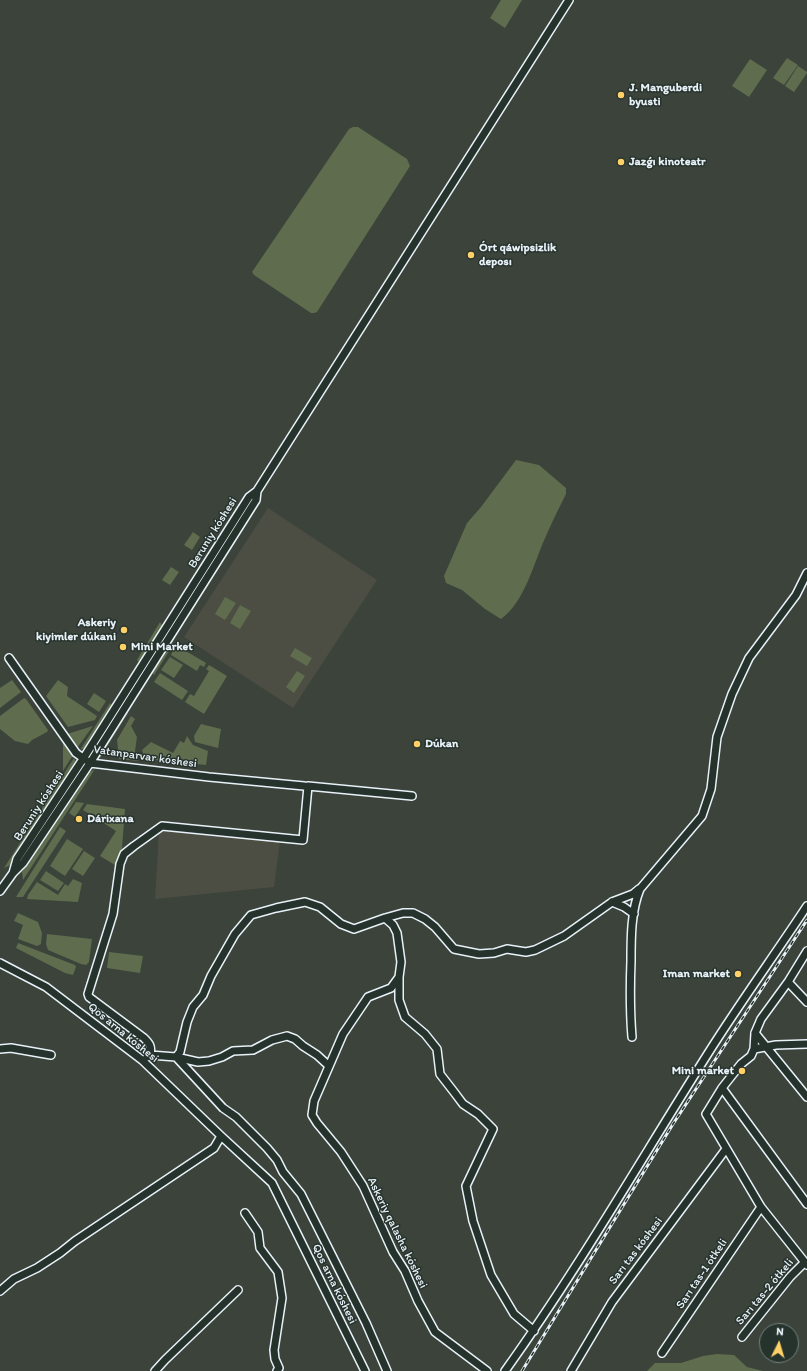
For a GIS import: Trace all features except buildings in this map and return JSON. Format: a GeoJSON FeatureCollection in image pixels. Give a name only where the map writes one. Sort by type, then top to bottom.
{"type":"FeatureCollection","features":[{"type":"Feature","properties":{"kind":"street","name":"Beruniy kóshesi"},"geometry":{"type":"LineString","coordinates":[[13,873],[23,863],[90,763],[205,574],[249,497],[257,491],[570,0]]}},
{"type":"Feature","properties":{"kind":"street"},"geometry":{"type":"LineString","coordinates":[[176,1057],[182,1047],[187,1022],[193,1007],[204,996],[211,976],[235,934],[250,915],[305,902],[320,907],[342,924],[354,929],[403,912],[413,913],[425,919],[454,949],[479,954],[494,953],[507,948],[526,952],[535,950],[564,936],[612,902],[633,894],[640,888],[702,816],[710,789],[717,737],[732,694],[750,658],[796,595],[807,573]]}},
{"type":"Feature","properties":{"kind":"street","name":"Beruniy kóshesi"},"geometry":{"type":"LineString","coordinates":[[13,873],[17,859],[205,574]]}},
{"type":"Feature","properties":{"kind":"street","name":"Vatanparvar kóshesi"},"geometry":{"type":"LineString","coordinates":[[9,658],[76,753],[90,763],[209,777],[412,796]]}},
{"type":"Feature","properties":{"kind":"street"},"geometry":{"type":"LineString","coordinates":[[142,1060],[146,1059],[150,1055],[150,1044],[89,997],[88,994],[113,914],[120,864],[124,854],[146,836],[162,826],[303,840],[306,786]]}},
{"type":"Feature","properties":{"kind":"street"},"geometry":{"type":"LineString","coordinates":[[0,891],[13,873]]}},
{"type":"Feature","properties":{"kind":"street"},"geometry":{"type":"LineString","coordinates":[[632,1037],[630,1003],[631,943],[635,900],[640,888]]}},
{"type":"Feature","properties":{"kind":"street"},"geometry":{"type":"LineString","coordinates":[[612,902],[624,907],[634,914]]}},
{"type":"Feature","properties":{"kind":"street"},"geometry":{"type":"LineString","coordinates":[[505,1371],[534,1331],[708,1053],[807,906]]}},
{"type":"Feature","properties":{"kind":"street"},"geometry":{"type":"LineString","coordinates":[[385,918],[393,926],[398,939],[401,962],[399,977],[399,1000],[405,1017],[425,1034],[437,1049],[440,1074],[454,1092],[464,1104],[478,1114],[493,1129],[466,1186],[473,1221],[491,1275],[514,1314],[534,1331]]}},
{"type":"Feature","properties":{"kind":"street"},"geometry":{"type":"LineString","coordinates":[[806,1264],[762,1207],[706,1114],[722,1088],[741,1064],[751,1056],[754,1049],[755,1033],[761,1019],[788,982],[807,951]]}},
{"type":"Feature","properties":{"kind":"street","name":"Qos arna kóshesi"},"geometry":{"type":"LineString","coordinates":[[0,963],[46,987],[142,1060],[272,1183],[365,1371]]}},
{"type":"Feature","properties":{"kind":"street","name":"Askeriy qalasha kóshesi"},"geometry":{"type":"LineString","coordinates":[[399,977],[391,988],[368,997],[343,1034],[314,1101],[312,1115],[341,1152],[363,1186],[393,1252],[405,1271],[418,1301],[435,1332],[488,1371]]}},
{"type":"Feature","properties":{"kind":"street"},"geometry":{"type":"LineString","coordinates":[[788,982],[807,1002]]}},
{"type":"Feature","properties":{"kind":"street"},"geometry":{"type":"LineString","coordinates":[[755,1033],[807,1097]]}},
{"type":"Feature","properties":{"kind":"street"},"geometry":{"type":"LineString","coordinates":[[150,1055],[176,1057],[198,1062],[209,1062],[233,1051],[253,1050],[272,1040],[287,1036],[295,1039],[329,1066]]}},
{"type":"Feature","properties":{"kind":"street"},"geometry":{"type":"LineString","coordinates":[[754,1049],[776,1045],[807,1044]]}},
{"type":"Feature","properties":{"kind":"street"},"geometry":{"type":"LineString","coordinates":[[0,1049],[11,1048],[51,1055]]}},
{"type":"Feature","properties":{"kind":"street"},"geometry":{"type":"LineString","coordinates":[[176,1057],[223,1108],[236,1117],[267,1148],[277,1160],[283,1172],[301,1194],[366,1323],[387,1371]]}},
{"type":"Feature","properties":{"kind":"street"},"geometry":{"type":"LineString","coordinates":[[722,1088],[807,1204]]}},
{"type":"Feature","properties":{"kind":"street"},"geometry":{"type":"LineString","coordinates":[[0,1291],[14,1279],[49,1261],[75,1241],[214,1148],[221,1136]]}},
{"type":"Feature","properties":{"kind":"street","name":"Sarı tas kóshesi"},"geometry":{"type":"LineString","coordinates":[[571,1371],[612,1302],[726,1149]]}},
{"type":"Feature","properties":{"kind":"street","name":"Sarı tas-1 ótkeli"},"geometry":{"type":"LineString","coordinates":[[662,1354],[762,1207]]}},
{"type":"Feature","properties":{"kind":"street"},"geometry":{"type":"LineString","coordinates":[[245,1213],[258,1232],[260,1248],[278,1272],[282,1298],[274,1350],[278,1368],[277,1371]]}},
{"type":"Feature","properties":{"kind":"street","name":"Sarı tas-2 ótkeli"},"geometry":{"type":"LineString","coordinates":[[742,1337],[790,1277],[806,1264]]}},
{"type":"Feature","properties":{"kind":"street"},"geometry":{"type":"LineString","coordinates":[[155,1371],[238,1290]]}},
{"type":"Feature","properties":{"kind":"shaded area"},"geometry":{"type":"Polygon","coordinates":[[[268,508],[377,580],[293,708],[184,637],[268,508]]]}},
{"type":"Feature","properties":{"kind":"shaded area"},"geometry":{"type":"Polygon","coordinates":[[[159,830],[280,841],[274,887],[155,899],[159,830]]]}},
{"type":"Feature","properties":{"kind":"green space"},"geometry":{"type":"Polygon","coordinates":[[[501,0],[522,0],[505,28],[490,18],[501,0]]]}},
{"type":"Feature","properties":{"kind":"green space"},"geometry":{"type":"Polygon","coordinates":[[[787,58],[798,65],[784,85],[773,78],[787,58]]]}},
{"type":"Feature","properties":{"kind":"green space"},"geometry":{"type":"Polygon","coordinates":[[[750,59],[767,70],[749,97],[732,86],[750,59]]]}},
{"type":"Feature","properties":{"kind":"green space"},"geometry":{"type":"Polygon","coordinates":[[[798,66],[807,73],[794,92],[785,86],[798,66]]]}},
{"type":"Feature","properties":{"kind":"green space"},"geometry":{"type":"Polygon","coordinates":[[[358,127],[407,159],[410,166],[317,312],[311,313],[254,275],[252,272],[349,129],[358,127]]]}},
{"type":"Feature","properties":{"kind":"green space"},"geometry":{"type":"Polygon","coordinates":[[[516,460],[539,465],[566,488],[566,494],[548,531],[523,592],[509,612],[501,619],[485,609],[462,590],[446,583],[444,576],[467,523],[481,507],[516,460]]]}},
{"type":"Feature","properties":{"kind":"green space"},"geometry":{"type":"Polygon","coordinates":[[[193,532],[200,537],[192,550],[184,545],[193,532]]]}},
{"type":"Feature","properties":{"kind":"green space"},"geometry":{"type":"Polygon","coordinates":[[[171,567],[179,572],[170,585],[162,580],[171,567]]]}},
{"type":"Feature","properties":{"kind":"green space"},"geometry":{"type":"Polygon","coordinates":[[[225,597],[236,603],[225,620],[215,614],[225,597]]]}},
{"type":"Feature","properties":{"kind":"green space"},"geometry":{"type":"Polygon","coordinates":[[[240,605],[251,611],[240,629],[230,623],[240,605]]]}},
{"type":"Feature","properties":{"kind":"green space"},"geometry":{"type":"Polygon","coordinates":[[[160,622],[163,627],[141,664],[137,660],[160,622]]]}},
{"type":"Feature","properties":{"kind":"green space"},"geometry":{"type":"Polygon","coordinates":[[[170,642],[173,645],[154,675],[151,672],[170,642]]]}},
{"type":"Feature","properties":{"kind":"green space"},"geometry":{"type":"Polygon","coordinates":[[[179,647],[206,663],[204,667],[200,665],[197,671],[171,655],[174,648],[177,650],[179,647]]]}},
{"type":"Feature","properties":{"kind":"green space"},"geometry":{"type":"Polygon","coordinates":[[[295,648],[312,658],[307,666],[290,656],[295,648]]]}},
{"type":"Feature","properties":{"kind":"green space"},"geometry":{"type":"Polygon","coordinates":[[[170,657],[183,665],[174,678],[161,670],[170,657]]]}},
{"type":"Feature","properties":{"kind":"green space"},"geometry":{"type":"Polygon","coordinates":[[[209,665],[227,676],[204,714],[185,702],[190,694],[194,696],[209,671],[206,669],[209,665]]]}},
{"type":"Feature","properties":{"kind":"green space"},"geometry":{"type":"Polygon","coordinates":[[[297,671],[305,676],[294,693],[286,687],[297,671]]]}},
{"type":"Feature","properties":{"kind":"green space"},"geometry":{"type":"Polygon","coordinates":[[[160,673],[188,691],[182,700],[154,682],[160,673]]]}},
{"type":"Feature","properties":{"kind":"green space"},"geometry":{"type":"Polygon","coordinates":[[[12,680],[21,692],[0,708],[0,688],[12,680]]]}},
{"type":"Feature","properties":{"kind":"green space"},"geometry":{"type":"Polygon","coordinates":[[[58,680],[68,687],[67,696],[97,716],[95,720],[68,727],[46,696],[58,680]]]}},
{"type":"Feature","properties":{"kind":"green space"},"geometry":{"type":"Polygon","coordinates":[[[94,693],[106,701],[99,712],[87,704],[94,693]]]}},
{"type":"Feature","properties":{"kind":"green space"},"geometry":{"type":"Polygon","coordinates":[[[24,698],[48,730],[28,744],[15,741],[0,729],[0,716],[24,698]]]}},
{"type":"Feature","properties":{"kind":"green space"},"geometry":{"type":"Polygon","coordinates":[[[110,703],[113,706],[87,747],[80,750],[110,703]]]}},
{"type":"Feature","properties":{"kind":"green space"},"geometry":{"type":"Polygon","coordinates":[[[125,712],[128,713],[100,758],[99,754],[125,712]]]}},
{"type":"Feature","properties":{"kind":"green space"},"geometry":{"type":"Polygon","coordinates":[[[131,716],[135,719],[131,726],[137,737],[135,751],[138,761],[119,759],[117,740],[131,716]]]}},
{"type":"Feature","properties":{"kind":"green space"},"geometry":{"type":"Polygon","coordinates":[[[201,724],[221,729],[218,748],[195,742],[194,736],[201,724]]]}},
{"type":"Feature","properties":{"kind":"green space"},"geometry":{"type":"Polygon","coordinates":[[[93,726],[77,748],[67,734],[93,726]]]}},
{"type":"Feature","properties":{"kind":"green space"},"geometry":{"type":"Polygon","coordinates":[[[187,736],[193,745],[208,751],[206,765],[145,759],[142,750],[151,742],[173,753],[180,741],[184,743],[187,736]]]}},
{"type":"Feature","properties":{"kind":"green space"},"geometry":{"type":"Polygon","coordinates":[[[63,740],[73,755],[63,771],[63,740]]]}},
{"type":"Feature","properties":{"kind":"green space"},"geometry":{"type":"Polygon","coordinates":[[[74,758],[76,762],[75,768],[11,865],[4,868],[74,758]]]}},
{"type":"Feature","properties":{"kind":"green space"},"geometry":{"type":"Polygon","coordinates":[[[95,769],[23,880],[22,872],[87,774],[95,769]]]}},
{"type":"Feature","properties":{"kind":"green space"},"geometry":{"type":"Polygon","coordinates":[[[76,802],[84,803],[75,817],[69,813],[76,802]]]}},
{"type":"Feature","properties":{"kind":"green space"},"geometry":{"type":"Polygon","coordinates":[[[87,804],[125,809],[121,861],[115,865],[100,856],[116,831],[83,810],[87,804]]]}},
{"type":"Feature","properties":{"kind":"green space"},"geometry":{"type":"Polygon","coordinates":[[[60,827],[66,831],[23,897],[16,897],[60,827]]]}},
{"type":"Feature","properties":{"kind":"green space"},"geometry":{"type":"Polygon","coordinates":[[[67,839],[83,849],[65,876],[50,866],[67,839]]]}},
{"type":"Feature","properties":{"kind":"green space"},"geometry":{"type":"Polygon","coordinates":[[[84,851],[95,858],[83,876],[72,869],[84,851]]]}},
{"type":"Feature","properties":{"kind":"green space"},"geometry":{"type":"Polygon","coordinates":[[[46,871],[64,883],[58,891],[40,880],[46,871]]]}},
{"type":"Feature","properties":{"kind":"green space"},"geometry":{"type":"Polygon","coordinates":[[[73,879],[82,883],[78,902],[27,899],[37,882],[58,895],[65,884],[68,886],[73,879]]]}},
{"type":"Feature","properties":{"kind":"green space"},"geometry":{"type":"Polygon","coordinates":[[[18,913],[38,922],[42,933],[41,944],[37,946],[18,939],[23,925],[14,921],[18,913]]]}},
{"type":"Feature","properties":{"kind":"green space"},"geometry":{"type":"Polygon","coordinates":[[[47,934],[92,939],[89,962],[86,965],[81,964],[48,950],[46,944],[47,934]]]}},
{"type":"Feature","properties":{"kind":"green space"},"geometry":{"type":"Polygon","coordinates":[[[18,943],[75,965],[76,967],[73,975],[65,973],[16,948],[18,943]]]}},
{"type":"Feature","properties":{"kind":"green space"},"geometry":{"type":"Polygon","coordinates":[[[109,952],[143,956],[140,973],[107,968],[109,952]]]}},
{"type":"Feature","properties":{"kind":"green space"},"geometry":{"type":"Polygon","coordinates":[[[717,1354],[734,1355],[747,1367],[763,1371],[647,1371],[655,1363],[681,1363],[703,1356],[717,1354]]]}},
{"type":"Feature","properties":{"kind":"railway"},"geometry":{"type":"LineString","coordinates":[[522,1371],[673,1124],[807,920]]}},
{"type":"Feature","properties":{"kind":"place","name":"J. Manguberdi byusti"},"geometry":{"type":"Point","coordinates":[621,95]}},
{"type":"Feature","properties":{"kind":"place","name":"Jazǵı kinoteatr"},"geometry":{"type":"Point","coordinates":[621,162]}},
{"type":"Feature","properties":{"kind":"place","name":"Órt qáwipsizlik deposı"},"geometry":{"type":"Point","coordinates":[471,255]}},
{"type":"Feature","properties":{"kind":"place","name":"Askeriy kiyimler dúkani"},"geometry":{"type":"Point","coordinates":[124,630]}},
{"type":"Feature","properties":{"kind":"place","name":"Mini Market"},"geometry":{"type":"Point","coordinates":[123,647]}},
{"type":"Feature","properties":{"kind":"place","name":"Dúkan"},"geometry":{"type":"Point","coordinates":[417,744]}},
{"type":"Feature","properties":{"kind":"place","name":"Dárixana"},"geometry":{"type":"Point","coordinates":[79,819]}},
{"type":"Feature","properties":{"kind":"place","name":"Iman market"},"geometry":{"type":"Point","coordinates":[738,974]}},
{"type":"Feature","properties":{"kind":"place","name":"Mini market"},"geometry":{"type":"Point","coordinates":[742,1071]}}]}
